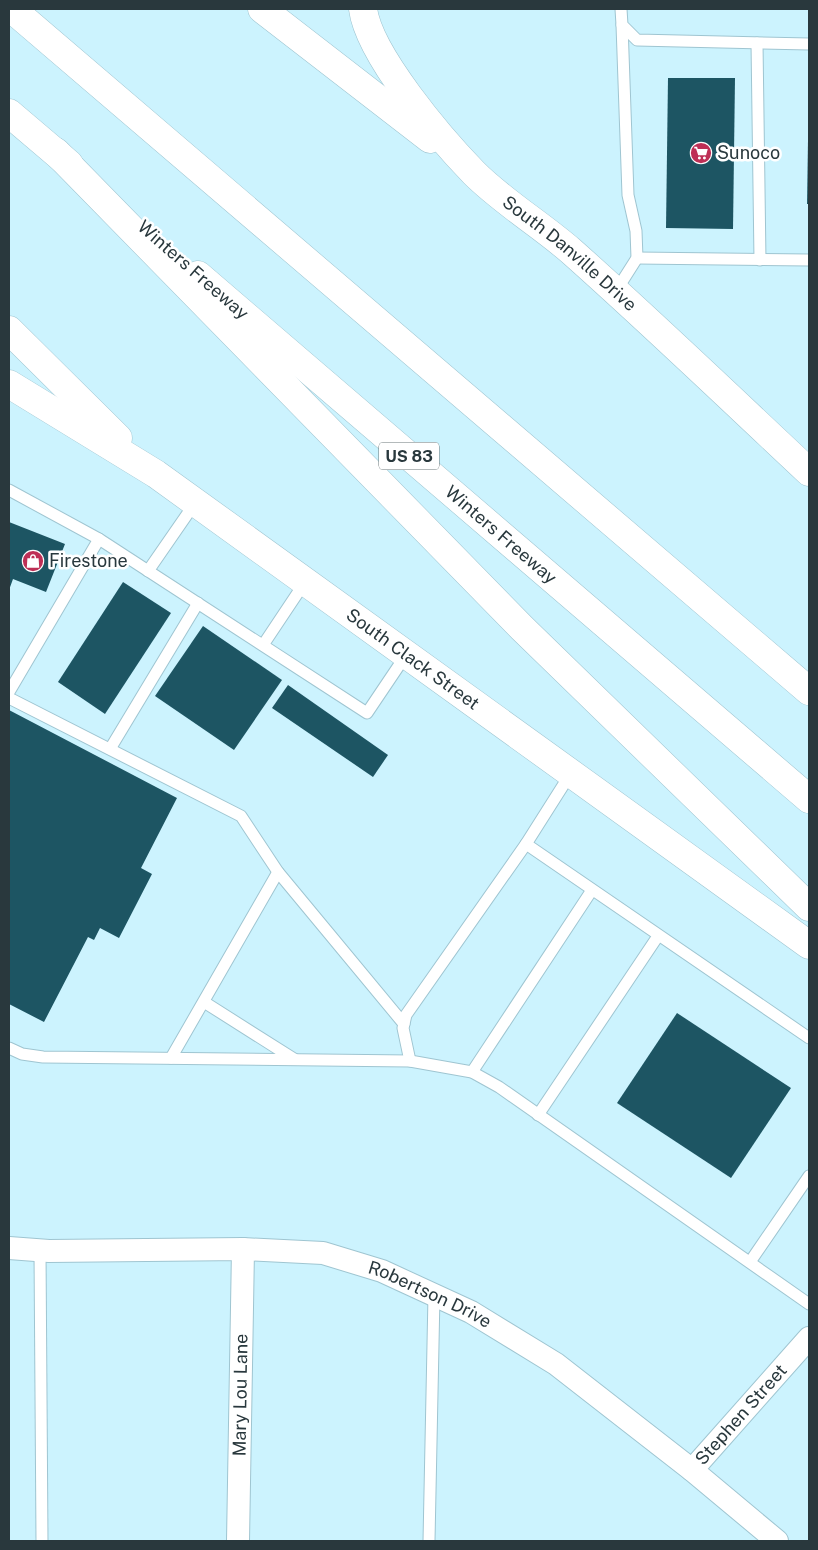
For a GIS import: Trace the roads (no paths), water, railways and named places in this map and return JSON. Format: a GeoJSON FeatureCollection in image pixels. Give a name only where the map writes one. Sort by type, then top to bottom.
{"type":"FeatureCollection","features":[{"type":"Feature","properties":{"kind":"main road"},"geometry":{"type":"LineString","coordinates":[[12,9],[809,691]]}},
{"type":"Feature","properties":{"kind":"main road"},"geometry":{"type":"LineString","coordinates":[[262,9],[474,174]]}},
{"type":"Feature","properties":{"kind":"main road","name":"South Danville Drive"},"geometry":{"type":"LineString","coordinates":[[363,9],[374,44],[390,69],[416,105],[474,174],[570,250],[809,472]]}},
{"type":"Feature","properties":{"kind":"main road","name":"Winters Freeway"},"geometry":{"type":"LineString","coordinates":[[9,113],[809,799]]}},
{"type":"Feature","properties":{"kind":"main road"},"geometry":{"type":"LineString","coordinates":[[56,152],[522,628],[809,907]]}},
{"type":"Feature","properties":{"kind":"main road"},"geometry":{"type":"LineString","coordinates":[[9,330],[156,474]]}},
{"type":"Feature","properties":{"kind":"main road","name":"South Clack Street"},"geometry":{"type":"LineString","coordinates":[[9,384],[156,474],[809,945]]}},
{"type":"Feature","properties":{"kind":"main road"},"geometry":{"type":"LineString","coordinates":[[771,658],[809,684]]}},
{"type":"Feature","properties":{"kind":"street","name":"Robertson Drive"},"geometry":{"type":"LineString","coordinates":[[9,1248],[40,1251],[243,1249],[323,1253],[382,1271],[471,1312],[556,1364],[692,1470],[777,1541]]}},
{"type":"Feature","properties":{"kind":"street","name":"Mary Lou Lane"},"geometry":{"type":"LineString","coordinates":[[238,1541],[243,1249]]}},
{"type":"Feature","properties":{"kind":"street","name":"Stephen Street"},"geometry":{"type":"LineString","coordinates":[[692,1470],[809,1338]]}},
{"type":"Feature","properties":{"kind":"lane"},"geometry":{"type":"LineString","coordinates":[[615,293],[637,258],[636,231],[628,195],[621,9]]}},
{"type":"Feature","properties":{"kind":"lane"},"geometry":{"type":"LineString","coordinates":[[622,25],[637,40],[809,44]]}},
{"type":"Feature","properties":{"kind":"lane"},"geometry":{"type":"LineString","coordinates":[[757,43],[760,260]]}},
{"type":"Feature","properties":{"kind":"lane"},"geometry":{"type":"LineString","coordinates":[[637,258],[809,260]]}},
{"type":"Feature","properties":{"kind":"lane"},"geometry":{"type":"LineString","coordinates":[[9,490],[99,539],[367,713],[406,655]]}},
{"type":"Feature","properties":{"kind":"lane"},"geometry":{"type":"LineString","coordinates":[[148,571],[195,503]]}},
{"type":"Feature","properties":{"kind":"lane"},"geometry":{"type":"LineString","coordinates":[[9,692],[99,539]]}},
{"type":"Feature","properties":{"kind":"lane"},"geometry":{"type":"LineString","coordinates":[[263,645],[305,582]]}},
{"type":"Feature","properties":{"kind":"lane"},"geometry":{"type":"LineString","coordinates":[[110,749],[198,603]]}},
{"type":"Feature","properties":{"kind":"lane"},"geometry":{"type":"LineString","coordinates":[[9,698],[241,816],[278,872],[404,1024]]}},
{"type":"Feature","properties":{"kind":"lane"},"geometry":{"type":"LineString","coordinates":[[410,1061],[403,1028],[406,1014],[526,844],[571,773]]}},
{"type":"Feature","properties":{"kind":"lane"},"geometry":{"type":"LineString","coordinates":[[526,844],[809,1038]]}},
{"type":"Feature","properties":{"kind":"lane"},"geometry":{"type":"LineString","coordinates":[[171,1058],[278,872]]}},
{"type":"Feature","properties":{"kind":"lane"},"geometry":{"type":"LineString","coordinates":[[472,1072],[592,890]]}},
{"type":"Feature","properties":{"kind":"lane"},"geometry":{"type":"LineString","coordinates":[[538,1115],[658,936]]}},
{"type":"Feature","properties":{"kind":"lane"},"geometry":{"type":"LineString","coordinates":[[204,1002],[294,1059]]}},
{"type":"Feature","properties":{"kind":"lane"},"geometry":{"type":"LineString","coordinates":[[9,1048],[22,1054],[43,1057],[410,1061],[472,1072],[499,1087],[809,1304]]}},
{"type":"Feature","properties":{"kind":"lane"},"geometry":{"type":"LineString","coordinates":[[750,1262],[809,1176]]}},
{"type":"Feature","properties":{"kind":"lane"},"geometry":{"type":"LineString","coordinates":[[40,1251],[42,1541]]}},
{"type":"Feature","properties":{"kind":"lane"},"geometry":{"type":"LineString","coordinates":[[430,1541],[434,1295]]}},
{"type":"Feature","properties":{"kind":"place","name":"Sunoco"},"geometry":{"type":"Point","coordinates":[701,153]}},
{"type":"Feature","properties":{"kind":"place","name":"Firestone"},"geometry":{"type":"Point","coordinates":[33,561]}}]}
